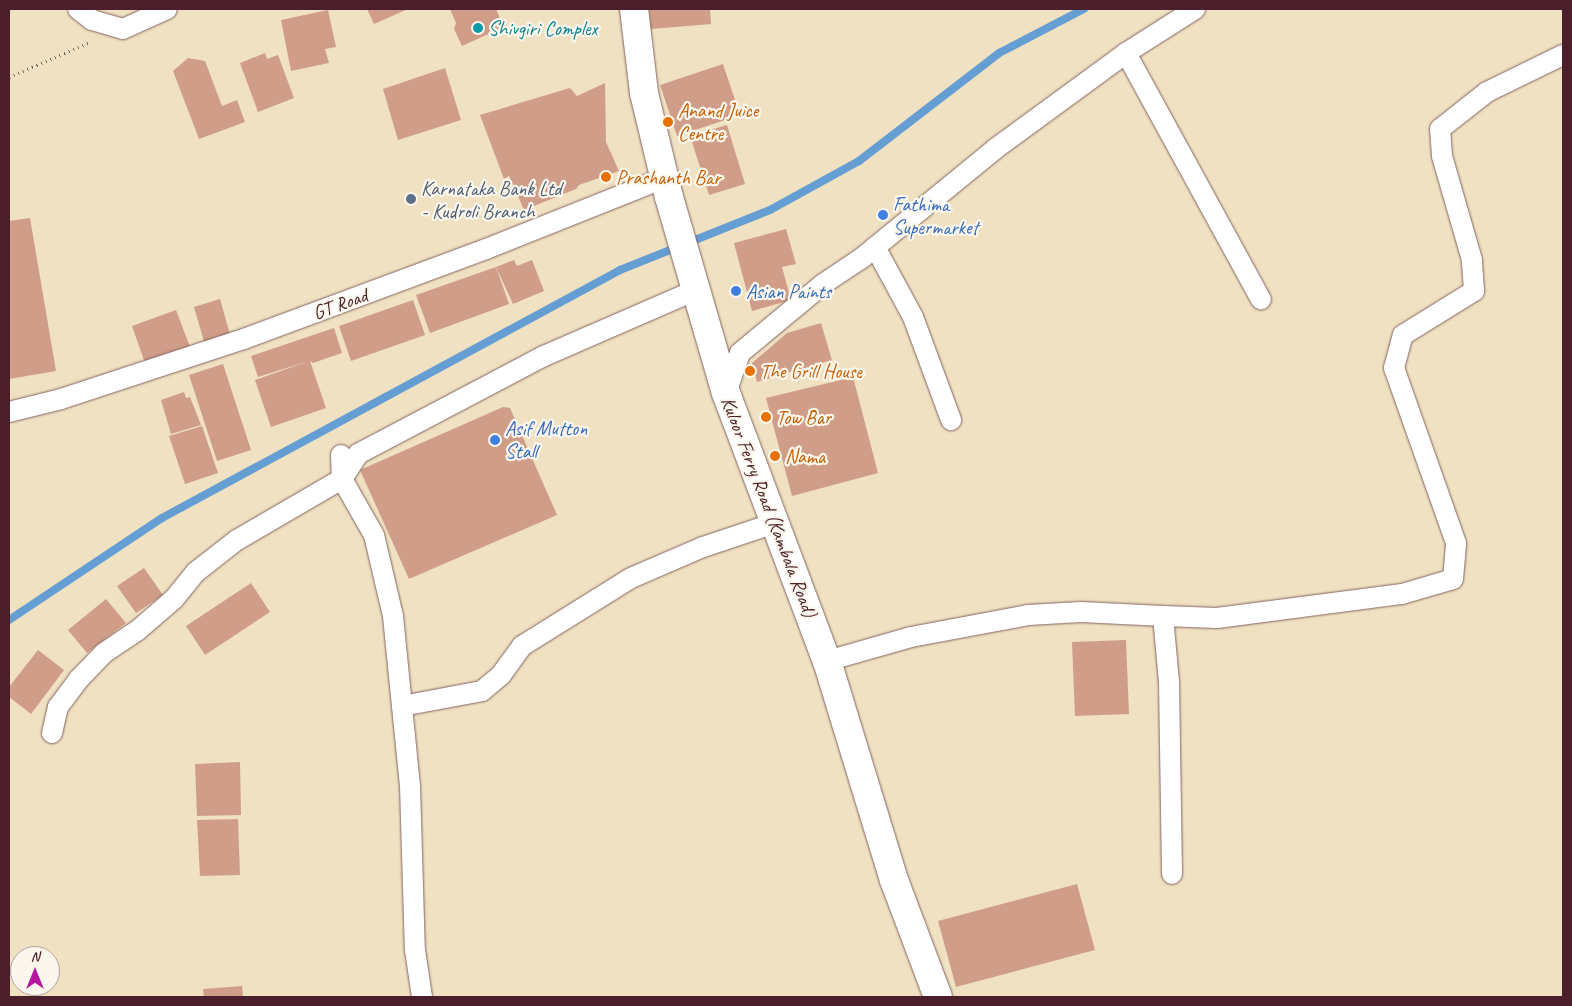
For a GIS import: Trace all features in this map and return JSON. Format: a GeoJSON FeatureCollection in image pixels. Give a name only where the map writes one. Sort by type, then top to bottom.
{"type":"FeatureCollection","features":[{"type":"Feature","properties":{"kind":"main road","name":"Kuloor Ferry Road (Kambala Road)"},"geometry":{"type":"LineString","coordinates":[[634,9],[644,93],[667,188],[726,393],[827,661],[894,880],[938,997]]}},
{"type":"Feature","properties":{"kind":"street"},"geometry":{"type":"LineString","coordinates":[[78,9],[92,20],[123,29],[167,9]]}},
{"type":"Feature","properties":{"kind":"street"},"geometry":{"type":"LineString","coordinates":[[726,393],[740,353],[823,284],[875,247],[995,149],[1126,53],[1195,9]]}},
{"type":"Feature","properties":{"kind":"street"},"geometry":{"type":"LineString","coordinates":[[1126,53],[1261,300]]}},
{"type":"Feature","properties":{"kind":"street"},"geometry":{"type":"LineString","coordinates":[[827,661],[911,636],[1028,616],[1081,612],[1217,618],[1402,594],[1453,579],[1456,543],[1394,368],[1403,335],[1474,291],[1472,260],[1442,156],[1440,129],[1487,92],[1563,55]]}},
{"type":"Feature","properties":{"kind":"street","name":"GT Road"},"geometry":{"type":"LineString","coordinates":[[9,412],[61,399],[244,339],[486,249],[667,188]]}},
{"type":"Feature","properties":{"kind":"street"},"geometry":{"type":"LineString","coordinates":[[875,247],[913,317],[951,420]]}},
{"type":"Feature","properties":{"kind":"street"},"geometry":{"type":"LineString","coordinates":[[52,734],[58,707],[78,680],[104,652],[137,632],[174,599],[196,572],[237,540],[342,479],[358,454],[544,356],[693,282]]}},
{"type":"Feature","properties":{"kind":"street"},"geometry":{"type":"LineString","coordinates":[[341,454],[342,479],[374,535],[393,616],[410,786],[415,950],[422,997]]}},
{"type":"Feature","properties":{"kind":"street"},"geometry":{"type":"LineString","coordinates":[[402,706],[482,691],[501,675],[522,646],[631,578],[703,547],[775,523]]}},
{"type":"Feature","properties":{"kind":"street"},"geometry":{"type":"LineString","coordinates":[[1163,616],[1170,682],[1172,874]]}},
{"type":"Feature","properties":{"kind":"path"},"geometry":{"type":"LineString","coordinates":[[9,77],[45,60],[123,29]]}},
{"type":"Feature","properties":{"kind":"building"},"geometry":{"type":"Polygon","coordinates":[[[367,9],[408,9],[374,24],[367,9]]]}},
{"type":"Feature","properties":{"kind":"building","name":"Shivgiri Complex"},"geometry":{"type":"Polygon","coordinates":[[[450,9],[496,9],[504,27],[462,46],[454,29],[456,23],[450,9]]]}},
{"type":"Feature","properties":{"kind":"building"},"geometry":{"type":"Polygon","coordinates":[[[649,9],[710,9],[711,24],[651,29],[649,9]]]}},
{"type":"Feature","properties":{"kind":"building"},"geometry":{"type":"Polygon","coordinates":[[[328,10],[336,47],[325,49],[329,63],[291,71],[281,20],[328,10]]]}},
{"type":"Feature","properties":{"kind":"building"},"geometry":{"type":"Polygon","coordinates":[[[265,53],[267,59],[278,55],[294,98],[258,112],[240,63],[265,53]]]}},
{"type":"Feature","properties":{"kind":"building"},"geometry":{"type":"Polygon","coordinates":[[[188,58],[205,61],[222,106],[237,100],[245,122],[199,139],[173,71],[188,58]]]}},
{"type":"Feature","properties":{"kind":"building"},"geometry":{"type":"Polygon","coordinates":[[[723,64],[740,115],[677,136],[660,85],[723,64]]]}},
{"type":"Feature","properties":{"kind":"building"},"geometry":{"type":"Polygon","coordinates":[[[445,68],[461,120],[398,140],[383,89],[445,68]]]}},
{"type":"Feature","properties":{"kind":"building"},"geometry":{"type":"Polygon","coordinates":[[[605,83],[606,142],[619,171],[579,185],[576,189],[524,210],[509,176],[504,179],[480,115],[570,88],[577,96],[605,83]]]}},
{"type":"Feature","properties":{"kind":"building"},"geometry":{"type":"Polygon","coordinates":[[[727,125],[745,184],[709,195],[690,136],[727,125]]]}},
{"type":"Feature","properties":{"kind":"building"},"geometry":{"type":"Polygon","coordinates":[[[30,218],[56,371],[9,379],[9,221],[30,218]]]}},
{"type":"Feature","properties":{"kind":"building"},"geometry":{"type":"Polygon","coordinates":[[[786,229],[796,264],[782,267],[791,300],[752,311],[734,243],[786,229]]]}},
{"type":"Feature","properties":{"kind":"building"},"geometry":{"type":"Polygon","coordinates":[[[514,260],[517,266],[532,260],[544,291],[513,304],[496,267],[514,260]]]}},
{"type":"Feature","properties":{"kind":"building"},"geometry":{"type":"Polygon","coordinates":[[[496,267],[509,304],[430,333],[416,295],[496,267]]]}},
{"type":"Feature","properties":{"kind":"building"},"geometry":{"type":"Polygon","coordinates":[[[220,299],[231,338],[205,345],[194,307],[220,299]]]}},
{"type":"Feature","properties":{"kind":"building"},"geometry":{"type":"Polygon","coordinates":[[[413,300],[425,335],[351,361],[339,326],[413,300]]]}},
{"type":"Feature","properties":{"kind":"building"},"geometry":{"type":"Polygon","coordinates":[[[176,310],[190,347],[145,363],[132,326],[176,310]]]}},
{"type":"Feature","properties":{"kind":"building"},"geometry":{"type":"Polygon","coordinates":[[[821,323],[832,360],[757,382],[752,363],[787,333],[821,323]]]}},
{"type":"Feature","properties":{"kind":"building"},"geometry":{"type":"Polygon","coordinates":[[[334,328],[342,353],[313,363],[310,361],[326,408],[271,427],[255,380],[309,361],[258,377],[251,356],[334,328]]]}},
{"type":"Feature","properties":{"kind":"building"},"geometry":{"type":"Polygon","coordinates":[[[223,364],[251,450],[217,461],[189,375],[223,364]]]}},
{"type":"Feature","properties":{"kind":"building"},"geometry":{"type":"Polygon","coordinates":[[[853,377],[878,473],[792,496],[766,398],[853,377]]]}},
{"type":"Feature","properties":{"kind":"building"},"geometry":{"type":"Polygon","coordinates":[[[184,392],[186,398],[190,397],[201,425],[171,434],[161,400],[184,392]]]}},
{"type":"Feature","properties":{"kind":"building"},"geometry":{"type":"Polygon","coordinates":[[[503,407],[510,408],[557,515],[409,579],[360,470],[503,407]]]}},
{"type":"Feature","properties":{"kind":"building"},"geometry":{"type":"Polygon","coordinates":[[[202,426],[218,473],[185,484],[169,436],[202,426]]]}},
{"type":"Feature","properties":{"kind":"building"},"geometry":{"type":"Polygon","coordinates":[[[144,568],[163,595],[136,613],[117,586],[144,568]]]}},
{"type":"Feature","properties":{"kind":"building"},"geometry":{"type":"Polygon","coordinates":[[[251,583],[270,612],[205,655],[186,626],[251,583]]]}},
{"type":"Feature","properties":{"kind":"building"},"geometry":{"type":"Polygon","coordinates":[[[106,599],[126,623],[87,653],[68,630],[106,599]]]}},
{"type":"Feature","properties":{"kind":"building"},"geometry":{"type":"Polygon","coordinates":[[[1126,640],[1129,714],[1075,716],[1072,642],[1126,640]]]}},
{"type":"Feature","properties":{"kind":"building"},"geometry":{"type":"Polygon","coordinates":[[[38,650],[64,670],[31,714],[9,697],[9,687],[38,650]]]}},
{"type":"Feature","properties":{"kind":"building"},"geometry":{"type":"Polygon","coordinates":[[[240,762],[241,815],[197,816],[195,764],[240,762]]]}},
{"type":"Feature","properties":{"kind":"building"},"geometry":{"type":"Polygon","coordinates":[[[238,819],[240,875],[200,876],[197,820],[238,819]]]}},
{"type":"Feature","properties":{"kind":"building"},"geometry":{"type":"Polygon","coordinates":[[[1077,884],[1095,950],[956,987],[938,921],[1077,884]]]}},
{"type":"Feature","properties":{"kind":"building"},"geometry":{"type":"Polygon","coordinates":[[[242,986],[243,997],[204,997],[203,989],[242,986]]]}},
{"type":"Feature","properties":{"kind":"waterway"},"geometry":{"type":"LineString","coordinates":[[9,620],[162,518],[620,270],[770,210],[859,161],[999,53],[1084,9]]}},
{"type":"Feature","properties":{"kind":"place","name":"Shivgiri Complex"},"geometry":{"type":"Point","coordinates":[478,28]}},
{"type":"Feature","properties":{"kind":"place","name":"Anand Juice Centre"},"geometry":{"type":"Point","coordinates":[668,122]}},
{"type":"Feature","properties":{"kind":"place","name":"Prashanth Bar"},"geometry":{"type":"Point","coordinates":[606,177]}},
{"type":"Feature","properties":{"kind":"place","name":"Karnataka Bank Ltd - Kudroli Branch"},"geometry":{"type":"Point","coordinates":[411,199]}},
{"type":"Feature","properties":{"kind":"place","name":"Fathima Supermarket"},"geometry":{"type":"Point","coordinates":[883,215]}},
{"type":"Feature","properties":{"kind":"place","name":"Asian Paints"},"geometry":{"type":"Point","coordinates":[736,291]}},
{"type":"Feature","properties":{"kind":"place","name":"The Grill House"},"geometry":{"type":"Point","coordinates":[750,371]}},
{"type":"Feature","properties":{"kind":"place","name":"Tow Bar"},"geometry":{"type":"Point","coordinates":[766,417]}},
{"type":"Feature","properties":{"kind":"place","name":"Asif Mutton Stall"},"geometry":{"type":"Point","coordinates":[495,440]}},
{"type":"Feature","properties":{"kind":"place","name":"Nama"},"geometry":{"type":"Point","coordinates":[775,456]}}]}
